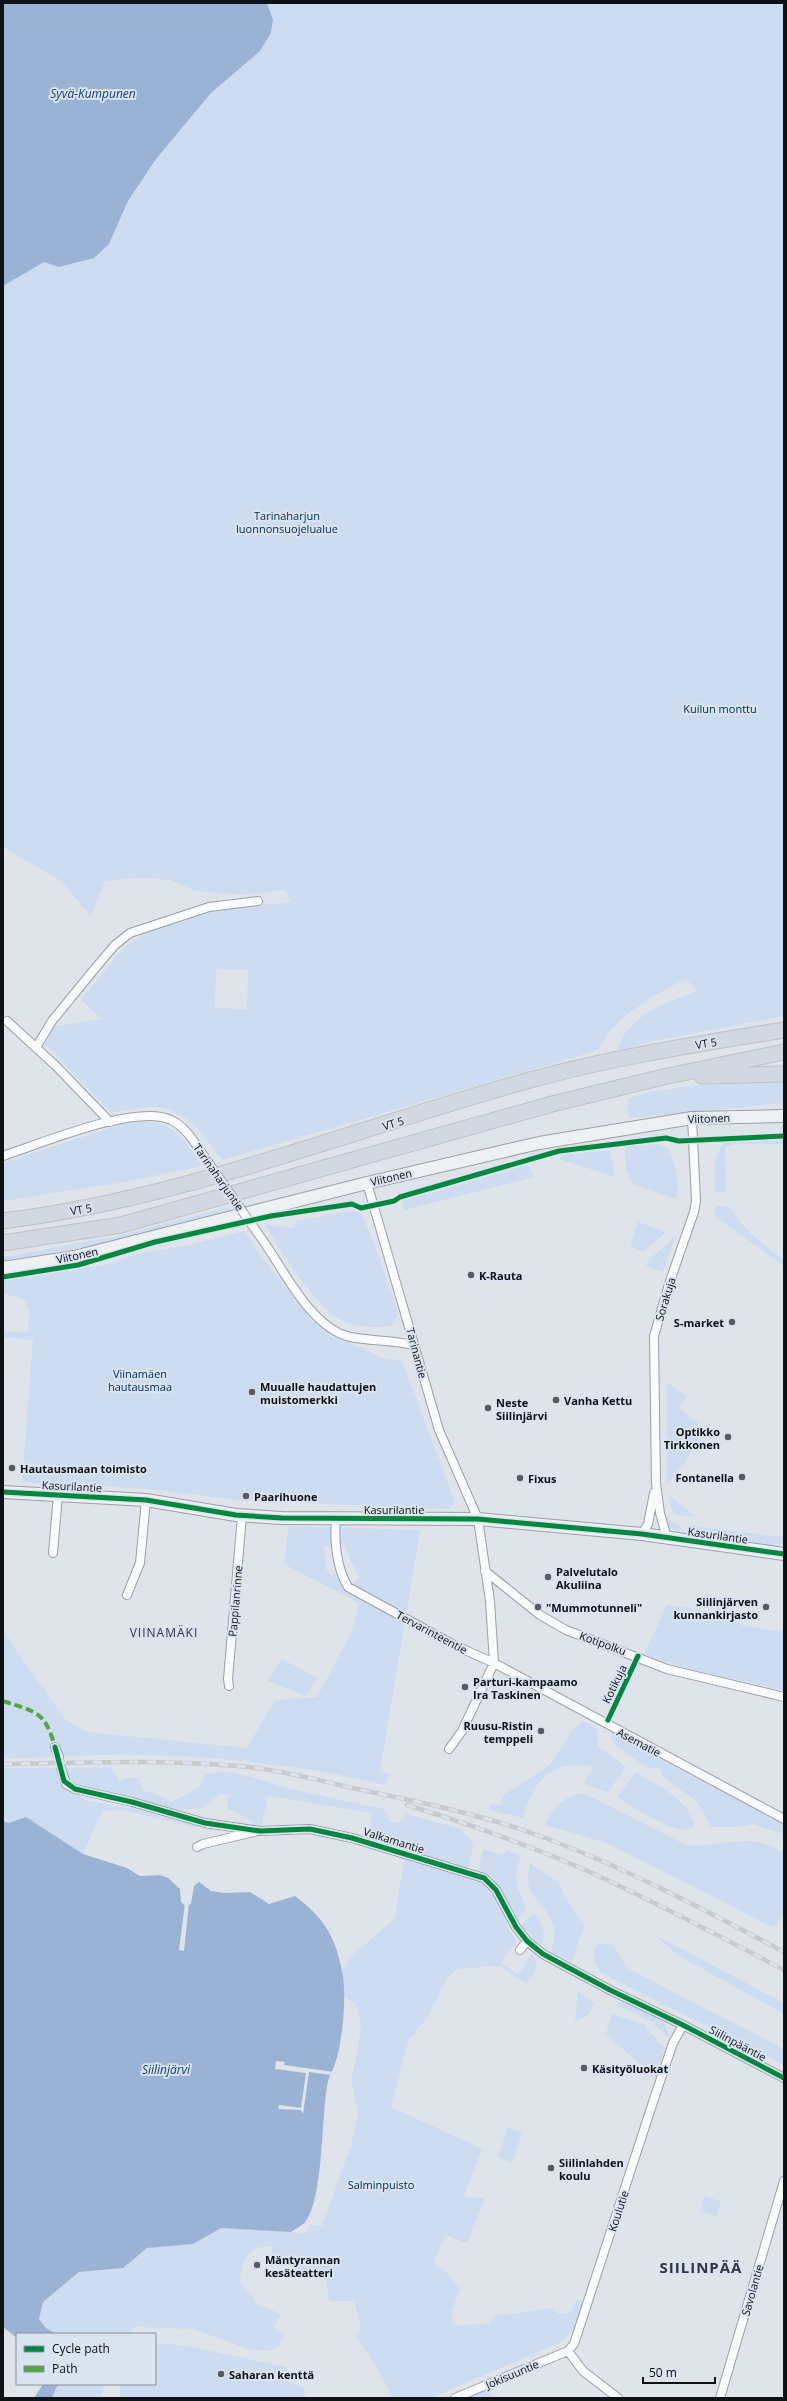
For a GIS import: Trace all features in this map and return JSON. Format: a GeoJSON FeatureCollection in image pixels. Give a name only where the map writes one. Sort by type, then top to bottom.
{"type":"FeatureCollection","features":[{"type":"Feature","properties":{"kind":"highway","name":"VT 5"},"geometry":{"type":"LineString","coordinates":[[3,1221],[115,1203],[225,1175],[530,1080],[592,1065],[688,1045],[784,1030]]}},
{"type":"Feature","properties":{"kind":"highway","name":"VT 5"},"geometry":{"type":"LineString","coordinates":[[3,1243],[121,1225],[545,1106],[663,1077],[784,1052]]}},
{"type":"Feature","properties":{"kind":"highway"},"geometry":{"type":"LineString","coordinates":[[663,1077],[784,1074]]}},
{"type":"Feature","properties":{"kind":"main road","name":"Viitonen"},"geometry":{"type":"LineString","coordinates":[[3,1268],[74,1257],[367,1183],[539,1143],[692,1118],[784,1116]]}},
{"type":"Feature","properties":{"kind":"main road","name":"Kasurilantie"},"geometry":{"type":"LineString","coordinates":[[3,1492],[146,1500],[242,1516],[336,1519],[478,1520],[642,1534],[784,1554]]}},
{"type":"Feature","properties":{"kind":"street"},"geometry":{"type":"LineString","coordinates":[[37,1046],[52,1021],[97,966],[115,945],[130,933],[209,907],[258,901]]}},
{"type":"Feature","properties":{"kind":"street"},"geometry":{"type":"LineString","coordinates":[[7,1020],[37,1046],[110,1122]]}},
{"type":"Feature","properties":{"kind":"street","name":"Tarinaharjuntie"},"geometry":{"type":"LineString","coordinates":[[3,1156],[110,1122],[143,1115],[165,1117],[179,1124],[195,1143],[301,1297],[327,1325],[349,1336],[414,1345]]}},
{"type":"Feature","properties":{"kind":"street","name":"Sorakuja"},"geometry":{"type":"LineString","coordinates":[[667,1538],[661,1519],[656,1484],[654,1336],[669,1284],[691,1224],[696,1201],[692,1118]]}},
{"type":"Feature","properties":{"kind":"street","name":"Tarinantie"},"geometry":{"type":"LineString","coordinates":[[367,1183],[439,1430],[478,1520],[484,1570],[490,1600],[494,1663]]}},
{"type":"Feature","properties":{"kind":"street","name":"Sorakuja"},"geometry":{"type":"LineString","coordinates":[[642,1534],[649,1518],[656,1484]]}},
{"type":"Feature","properties":{"kind":"street"},"geometry":{"type":"LineString","coordinates":[[53,1553],[58,1495]]}},
{"type":"Feature","properties":{"kind":"street"},"geometry":{"type":"LineString","coordinates":[[127,1595],[140,1563],[146,1500]]}},
{"type":"Feature","properties":{"kind":"street","name":"Pappilanrinne"},"geometry":{"type":"LineString","coordinates":[[229,1686],[228,1679],[242,1516]]}},
{"type":"Feature","properties":{"kind":"street","name":"Tervarinteentie"},"geometry":{"type":"LineString","coordinates":[[336,1519],[334,1538],[340,1574],[348,1587],[454,1645],[494,1663]]}},
{"type":"Feature","properties":{"kind":"street","name":"Kotipolku"},"geometry":{"type":"LineString","coordinates":[[484,1570],[540,1615],[566,1630],[667,1669],[784,1697]]}},
{"type":"Feature","properties":{"kind":"street"},"geometry":{"type":"LineString","coordinates":[[449,1749],[462,1731],[494,1663]]}},
{"type":"Feature","properties":{"kind":"street","name":"Asematie"},"geometry":{"type":"LineString","coordinates":[[494,1663],[784,1819]]}},
{"type":"Feature","properties":{"kind":"street"},"geometry":{"type":"LineString","coordinates":[[55,1747],[60,1757]]}},
{"type":"Feature","properties":{"kind":"street","name":"Valkamantie"},"geometry":{"type":"LineString","coordinates":[[61,1768],[66,1784],[75,1789],[132,1802],[205,1823],[260,1831],[310,1829],[352,1838],[484,1878],[496,1890],[516,1927],[527,1941],[543,1954],[577,1973],[683,2025]]}},
{"type":"Feature","properties":{"kind":"street"},"geometry":{"type":"LineString","coordinates":[[197,1847],[203,1844],[260,1831]]}},
{"type":"Feature","properties":{"kind":"street"},"geometry":{"type":"LineString","coordinates":[[520,1950],[527,1941]]}},
{"type":"Feature","properties":{"kind":"street","name":"Siilinpääntie"},"geometry":{"type":"LineString","coordinates":[[683,2025],[784,2078]]}},
{"type":"Feature","properties":{"kind":"street","name":"Koulutie"},"geometry":{"type":"LineString","coordinates":[[568,2350],[579,2334],[653,2102],[673,2043],[683,2025]]}},
{"type":"Feature","properties":{"kind":"street","name":"Savolantie"},"geometry":{"type":"LineString","coordinates":[[720,2398],[784,2181]]}},
{"type":"Feature","properties":{"kind":"street"},"geometry":{"type":"LineString","coordinates":[[568,2350],[583,2372],[618,2398]]}},
{"type":"Feature","properties":{"kind":"street","name":"Jokisuuntie"},"geometry":{"type":"LineString","coordinates":[[455,2398],[568,2350]]}},
{"type":"Feature","properties":{"kind":"green space"},"geometry":{"type":"Polygon","coordinates":[[[267,3],[784,3],[784,1016],[648,1042],[618,1051],[622,1039],[638,1020],[661,1006],[697,991],[686,979],[649,999],[623,1018],[604,1039],[599,1050],[222,1160],[208,1141],[192,1124],[184,1117],[174,1112],[163,1108],[151,1107],[136,1108],[111,1113],[45,1044],[55,1026],[102,1019],[81,1000],[117,955],[129,944],[160,923],[209,907],[291,903],[285,890],[242,895],[195,891],[171,880],[139,878],[105,881],[91,916],[61,881],[3,847],[3,286],[44,262],[59,267],[75,262],[109,244],[128,201],[156,159],[211,93],[260,51],[271,33],[273,21],[267,3]],[[216,969],[215,1008],[247,1009],[248,970],[216,969]]]}},
{"type":"Feature","properties":{"kind":"green space"},"geometry":{"type":"Polygon","coordinates":[[[784,1080],[784,1103],[629,1118],[627,1099],[646,1094],[685,1086],[784,1080]]]}},
{"type":"Feature","properties":{"kind":"green space"},"geometry":{"type":"Polygon","coordinates":[[[131,1121],[157,1123],[174,1131],[188,1145],[202,1166],[125,1182],[3,1201],[3,1163],[131,1121]]]}},
{"type":"Feature","properties":{"kind":"green space"},"geometry":{"type":"Polygon","coordinates":[[[784,1139],[784,1144],[736,1144],[725,1147],[726,1191],[715,1193],[716,1159],[725,1142],[784,1139]]]}},
{"type":"Feature","properties":{"kind":"green space"},"geometry":{"type":"Polygon","coordinates":[[[658,1144],[668,1147],[677,1179],[678,1186],[676,1199],[633,1184],[627,1171],[625,1147],[658,1144]]]}},
{"type":"Feature","properties":{"kind":"green space"},"geometry":{"type":"Polygon","coordinates":[[[610,1150],[615,1177],[559,1159],[561,1155],[610,1150]]]}},
{"type":"Feature","properties":{"kind":"green space"},"geometry":{"type":"Polygon","coordinates":[[[528,1165],[534,1177],[404,1210],[403,1201],[528,1165]]]}},
{"type":"Feature","properties":{"kind":"green space"},"geometry":{"type":"Polygon","coordinates":[[[716,1206],[730,1207],[747,1229],[784,1260],[784,1266],[716,1217],[714,1210],[716,1206]]]}},
{"type":"Feature","properties":{"kind":"green space"},"geometry":{"type":"Polygon","coordinates":[[[229,1207],[231,1211],[102,1244],[3,1261],[3,1257],[117,1236],[229,1207]]]}},
{"type":"Feature","properties":{"kind":"green space"},"geometry":{"type":"Polygon","coordinates":[[[349,1211],[361,1213],[373,1240],[397,1310],[396,1319],[392,1326],[378,1327],[356,1325],[342,1321],[336,1317],[316,1299],[306,1287],[265,1225],[294,1228],[296,1221],[349,1211]]]}},
{"type":"Feature","properties":{"kind":"green space"},"geometry":{"type":"Polygon","coordinates":[[[638,1222],[666,1232],[643,1252],[630,1246],[638,1222]]]}},
{"type":"Feature","properties":{"kind":"green space","name":"Viinamäen hautausmaa"},"geometry":{"type":"Polygon","coordinates":[[[245,1231],[259,1253],[312,1321],[330,1336],[368,1350],[381,1358],[402,1361],[455,1502],[449,1509],[236,1500],[149,1489],[22,1482],[33,1340],[3,1337],[3,1331],[28,1332],[29,1313],[26,1302],[19,1297],[3,1294],[3,1281],[105,1265],[138,1254],[192,1244],[245,1231]]]}},
{"type":"Feature","properties":{"kind":"green space"},"geometry":{"type":"Polygon","coordinates":[[[675,1236],[663,1272],[646,1266],[649,1260],[675,1236]]]}},
{"type":"Feature","properties":{"kind":"green space"},"geometry":{"type":"Polygon","coordinates":[[[667,1382],[687,1397],[679,1408],[699,1423],[693,1432],[701,1438],[674,1477],[667,1483],[667,1382]]]}},
{"type":"Feature","properties":{"kind":"green space"},"geometry":{"type":"Polygon","coordinates":[[[669,1495],[696,1517],[677,1515],[671,1508],[669,1495]]]}},
{"type":"Feature","properties":{"kind":"green space"},"geometry":{"type":"Polygon","coordinates":[[[665,1517],[676,1524],[681,1525],[680,1533],[670,1527],[665,1517]]]}},
{"type":"Feature","properties":{"kind":"green space"},"geometry":{"type":"Polygon","coordinates":[[[289,1526],[420,1530],[380,1771],[389,1774],[386,1785],[271,1764],[193,1757],[115,1755],[3,1759],[3,1627],[14,1648],[65,1719],[87,1732],[247,1748],[275,1700],[317,1697],[352,1632],[359,1603],[284,1564],[289,1526]],[[335,1544],[324,1547],[326,1568],[330,1575],[340,1574],[348,1587],[360,1578],[351,1562],[344,1544],[335,1544]]]}},
{"type":"Feature","properties":{"kind":"green space"},"geometry":{"type":"Polygon","coordinates":[[[691,1526],[784,1537],[784,1544],[771,1545],[694,1536],[688,1534],[691,1526]]]}},
{"type":"Feature","properties":{"kind":"green space"},"geometry":{"type":"Polygon","coordinates":[[[667,1605],[685,1607],[728,1616],[741,1625],[784,1632],[784,1691],[678,1666],[644,1654],[667,1605]]]}},
{"type":"Feature","properties":{"kind":"green space"},"geometry":{"type":"Polygon","coordinates":[[[282,1659],[318,1678],[306,1696],[267,1681],[282,1659]]]}},
{"type":"Feature","properties":{"kind":"green space"},"geometry":{"type":"Polygon","coordinates":[[[583,1721],[597,1728],[598,1746],[626,1767],[608,1792],[584,1784],[594,1767],[583,1765],[564,1766],[556,1769],[541,1780],[529,1800],[523,1818],[489,1810],[491,1804],[501,1806],[502,1796],[550,1765],[573,1729],[583,1721]]]}},
{"type":"Feature","properties":{"kind":"green space"},"geometry":{"type":"Polygon","coordinates":[[[613,1733],[784,1825],[784,1834],[752,1824],[737,1827],[710,1827],[703,1810],[695,1800],[661,1775],[661,1770],[655,1767],[649,1769],[614,1744],[611,1737],[613,1733]]]}},
{"type":"Feature","properties":{"kind":"green space","name":"Salminpuisto"},"geometry":{"type":"Polygon","coordinates":[[[112,1767],[118,1781],[127,1778],[139,1778],[143,1791],[156,1794],[171,1802],[198,1788],[206,1774],[216,1772],[236,1773],[321,1796],[384,1809],[390,1822],[399,1822],[407,1814],[461,1829],[474,1844],[467,1873],[484,1878],[485,1889],[497,1900],[506,1919],[509,1931],[515,1938],[515,1943],[501,1963],[518,1975],[532,1954],[537,1963],[535,1971],[526,1984],[500,1966],[457,1969],[447,1978],[426,2019],[408,2041],[391,2107],[482,2149],[464,2197],[485,2198],[469,2239],[466,2243],[446,2235],[433,2262],[448,2274],[460,2288],[452,2311],[452,2325],[488,2324],[495,2316],[553,2308],[558,2314],[572,2312],[576,2300],[585,2302],[578,2326],[559,2343],[431,2398],[393,2398],[369,2354],[357,2339],[361,2328],[354,2301],[329,2301],[326,2271],[303,2271],[293,2264],[279,2264],[274,2259],[271,2247],[256,2248],[251,2251],[244,2261],[240,2282],[257,2304],[281,2314],[274,2327],[284,2337],[278,2347],[269,2351],[248,2349],[193,2329],[135,2327],[130,2333],[54,2333],[46,2328],[39,2319],[43,2302],[79,2272],[123,2268],[147,2248],[193,2243],[221,2228],[306,2233],[310,2224],[322,2226],[351,2145],[358,2114],[351,2079],[358,2050],[361,2024],[356,2004],[343,1995],[342,1971],[352,1956],[395,1918],[405,1854],[363,1840],[370,1826],[372,1813],[268,1796],[262,1825],[254,1825],[251,1820],[227,1808],[229,1795],[220,1794],[203,1808],[181,1810],[79,1786],[67,1778],[63,1769],[112,1767]]]}},
{"type":"Feature","properties":{"kind":"green space"},"geometry":{"type":"Polygon","coordinates":[[[3,1768],[55,1768],[60,1783],[85,1800],[143,1811],[217,1832],[121,1810],[102,1811],[83,1854],[26,1817],[9,1823],[3,1816],[3,1768]]]}},
{"type":"Feature","properties":{"kind":"green space"},"geometry":{"type":"Polygon","coordinates":[[[636,1772],[663,1788],[680,1802],[687,1809],[692,1818],[694,1827],[687,1830],[678,1829],[667,1825],[644,1814],[617,1797],[636,1772]]]}},
{"type":"Feature","properties":{"kind":"green space"},"geometry":{"type":"Polygon","coordinates":[[[583,1793],[684,1844],[707,1845],[751,1841],[765,1844],[784,1852],[784,1913],[776,1925],[772,1927],[607,1843],[545,1825],[555,1808],[570,1797],[583,1793]]]}},
{"type":"Feature","properties":{"kind":"green space"},"geometry":{"type":"Polygon","coordinates":[[[483,1849],[503,1855],[507,1850],[521,1856],[518,1863],[516,1881],[524,1902],[525,1910],[523,1914],[518,1917],[490,1875],[478,1872],[483,1849]]]}},
{"type":"Feature","properties":{"kind":"green space"},"geometry":{"type":"Polygon","coordinates":[[[530,1863],[558,1882],[568,1902],[584,1925],[572,1962],[552,1953],[554,1928],[551,1918],[532,1893],[529,1885],[528,1876],[530,1863]]]}},
{"type":"Feature","properties":{"kind":"green space"},"geometry":{"type":"Polygon","coordinates":[[[533,1913],[543,1928],[544,1936],[542,1945],[521,1926],[533,1913]]]}},
{"type":"Feature","properties":{"kind":"green space"},"geometry":{"type":"Polygon","coordinates":[[[655,1935],[784,2003],[784,2014],[679,1956],[655,1935]]]}},
{"type":"Feature","properties":{"kind":"green space"},"geometry":{"type":"Polygon","coordinates":[[[611,1943],[617,1950],[624,1963],[631,1970],[784,2049],[784,2065],[601,1973],[595,1963],[593,1949],[599,1944],[611,1943]]]}},
{"type":"Feature","properties":{"kind":"green space"},"geometry":{"type":"Polygon","coordinates":[[[578,1991],[594,2003],[588,2015],[575,2021],[578,1991]]]}},
{"type":"Feature","properties":{"kind":"green space"},"geometry":{"type":"Polygon","coordinates":[[[618,2002],[634,2005],[650,2012],[663,2022],[669,2036],[666,2036],[653,2023],[617,2005],[618,2002]]]}},
{"type":"Feature","properties":{"kind":"green space"},"geometry":{"type":"Polygon","coordinates":[[[612,2014],[643,2024],[665,2049],[656,2079],[606,2034],[612,2014]]]}},
{"type":"Feature","properties":{"kind":"green space"},"geometry":{"type":"Polygon","coordinates":[[[507,2128],[522,2132],[513,2162],[498,2158],[507,2128]]]}},
{"type":"Feature","properties":{"kind":"green space"},"geometry":{"type":"Polygon","coordinates":[[[704,2196],[721,2201],[717,2216],[700,2212],[704,2196]]]}},
{"type":"Feature","properties":{"kind":"green space","name":"Saharan kenttä"},"geometry":{"type":"Polygon","coordinates":[[[156,2343],[181,2345],[287,2367],[287,2381],[304,2387],[305,2398],[119,2398],[121,2385],[156,2385],[156,2343]]]}},
{"type":"Feature","properties":{"kind":"green space"},"geometry":{"type":"Polygon","coordinates":[[[57,2385],[72,2385],[75,2387],[76,2385],[104,2385],[101,2398],[52,2398],[57,2385]]]}},
{"type":"Feature","properties":{"kind":"green space"},"geometry":{"type":"Polygon","coordinates":[[[486,2385],[492,2398],[455,2398],[486,2385]]]}},
{"type":"Feature","properties":{"kind":"water","name":"Syvä-Kumpunen"},"geometry":{"type":"Polygon","coordinates":[[[3,3],[267,3],[273,20],[271,33],[260,51],[211,93],[156,159],[128,201],[109,244],[94,258],[59,267],[44,262],[3,286],[3,3]]]}},
{"type":"Feature","properties":{"kind":"water","name":"Siilinjärvi"},"geometry":{"type":"Polygon","coordinates":[[[26,1817],[83,1854],[127,1868],[140,1876],[160,1875],[168,1878],[180,1889],[181,1902],[185,1906],[191,1904],[194,1886],[199,1882],[211,1891],[224,1893],[250,1892],[269,1904],[295,1896],[320,1919],[331,1937],[339,1958],[344,1992],[342,2028],[338,2051],[335,2064],[328,2081],[326,2095],[316,2193],[312,2209],[306,2221],[291,2232],[221,2228],[193,2244],[147,2248],[123,2268],[79,2272],[43,2302],[39,2319],[46,2328],[54,2333],[16,2333],[16,2337],[3,2327],[3,1821],[9,1823],[26,1817]]]}},
{"type":"Feature","properties":{"kind":"water"},"geometry":{"type":"Polygon","coordinates":[[[42,2385],[60,2385],[57,2386],[52,2398],[34,2398],[42,2385]]]}},
{"type":"Feature","properties":{"kind":"pier"},"geometry":{"type":"Polygon","coordinates":[[[185,1903],[189,1903],[184,1951],[179,1950],[185,1903]]]}},
{"type":"Feature","properties":{"kind":"pier"},"geometry":{"type":"Polygon","coordinates":[[[276,2061],[285,2062],[284,2065],[334,2072],[332,2075],[309,2072],[303,2114],[301,2110],[278,2109],[279,2105],[301,2108],[306,2073],[275,2069],[276,2061]]]}},
{"type":"Feature","properties":{"kind":"railway"},"geometry":{"type":"LineString","coordinates":[[3,1764],[149,1762],[252,1767],[297,1775],[449,1809],[518,1828],[602,1861],[694,1905],[784,1952]]}},
{"type":"Feature","properties":{"kind":"railway"},"geometry":{"type":"LineString","coordinates":[[407,1805],[495,1834],[581,1868],[658,1905],[784,1970]]}},
{"type":"Feature","properties":{"kind":"marked path"},"geometry":{"type":"LineString","coordinates":[[3,1701],[24,1708],[38,1715],[47,1726],[55,1747]]}},
{"type":"Feature","properties":{"kind":"cycle path"},"geometry":{"type":"LineString","coordinates":[[3,1277],[78,1265],[155,1242],[271,1216],[352,1204],[361,1208],[394,1201],[400,1197],[559,1151],[666,1138],[679,1141],[784,1136]]}},
{"type":"Feature","properties":{"kind":"cycle path"},"geometry":{"type":"LineString","coordinates":[[3,1492],[146,1500],[236,1515],[282,1518],[478,1519],[642,1534],[784,1554]]}},
{"type":"Feature","properties":{"kind":"cycle path","name":"Kotikuja"},"geometry":{"type":"LineString","coordinates":[[608,1720],[638,1656]]}},
{"type":"Feature","properties":{"kind":"cycle path"},"geometry":{"type":"LineString","coordinates":[[55,1747],[64,1781],[75,1789],[132,1802],[205,1823],[260,1831],[310,1829],[352,1838],[484,1878],[496,1890],[516,1927],[527,1941],[543,1954],[610,1990],[683,2025],[784,2078]]}},
{"type":"Feature","properties":{"kind":"place","name":"K-Rauta"},"geometry":{"type":"Point","coordinates":[471,1275]}},
{"type":"Feature","properties":{"kind":"place","name":"S-market"},"geometry":{"type":"Point","coordinates":[732,1322]}},
{"type":"Feature","properties":{"kind":"place","name":"Muualle haudattujen muistomerkki"},"geometry":{"type":"Point","coordinates":[252,1392]}},
{"type":"Feature","properties":{"kind":"place","name":"Vanha Kettu"},"geometry":{"type":"Point","coordinates":[556,1400]}},
{"type":"Feature","properties":{"kind":"place","name":"Neste Siilinjärvi"},"geometry":{"type":"Point","coordinates":[488,1408]}},
{"type":"Feature","properties":{"kind":"place","name":"Optikko Tirkkonen"},"geometry":{"type":"Point","coordinates":[728,1437]}},
{"type":"Feature","properties":{"kind":"place","name":"Hautausmaan toimisto"},"geometry":{"type":"Point","coordinates":[12,1468]}},
{"type":"Feature","properties":{"kind":"place","name":"Fontanella"},"geometry":{"type":"Point","coordinates":[742,1477]}},
{"type":"Feature","properties":{"kind":"place","name":"Fixus"},"geometry":{"type":"Point","coordinates":[520,1478]}},
{"type":"Feature","properties":{"kind":"place","name":"Paarihuone"},"geometry":{"type":"Point","coordinates":[246,1496]}},
{"type":"Feature","properties":{"kind":"place","name":"Palvelutalo Akuliina"},"geometry":{"type":"Point","coordinates":[548,1577]}},
{"type":"Feature","properties":{"kind":"place","name":"\"Mummotunneli\""},"geometry":{"type":"Point","coordinates":[538,1607]}},
{"type":"Feature","properties":{"kind":"place","name":"Siilinjärven kunnankirjasto"},"geometry":{"type":"Point","coordinates":[766,1607]}},
{"type":"Feature","properties":{"kind":"place","name":"Parturi-kampaamo Ira Taskinen"},"geometry":{"type":"Point","coordinates":[465,1687]}},
{"type":"Feature","properties":{"kind":"place","name":"Ruusu-Ristin temppeli"},"geometry":{"type":"Point","coordinates":[541,1731]}},
{"type":"Feature","properties":{"kind":"place","name":"Käsityöluokat"},"geometry":{"type":"Point","coordinates":[584,2068]}},
{"type":"Feature","properties":{"kind":"place","name":"Siilinlahden koulu"},"geometry":{"type":"Point","coordinates":[551,2168]}},
{"type":"Feature","properties":{"kind":"place","name":"Mäntyrannan kesäteatteri"},"geometry":{"type":"Point","coordinates":[257,2265]}},
{"type":"Feature","properties":{"kind":"place","name":"Saharan kenttä"},"geometry":{"type":"Point","coordinates":[221,2374]}},
{"type":"Feature","properties":{"kind":"district","name":"VIINAMÄKI"},"geometry":{"type":"Point","coordinates":[164,1632]}},
{"type":"Feature","properties":{"kind":"district","name":"SIILINPÄÄ"},"geometry":{"type":"Point","coordinates":[701,2267]}},
{"type":"Feature","properties":{"kind":"park label","name":"Tarinaharjun luonnonsuojelualue"},"geometry":{"type":"Point","coordinates":[287,521]}},
{"type":"Feature","properties":{"kind":"park label","name":"Kuilun monttu"},"geometry":{"type":"Point","coordinates":[720,708]}}]}
